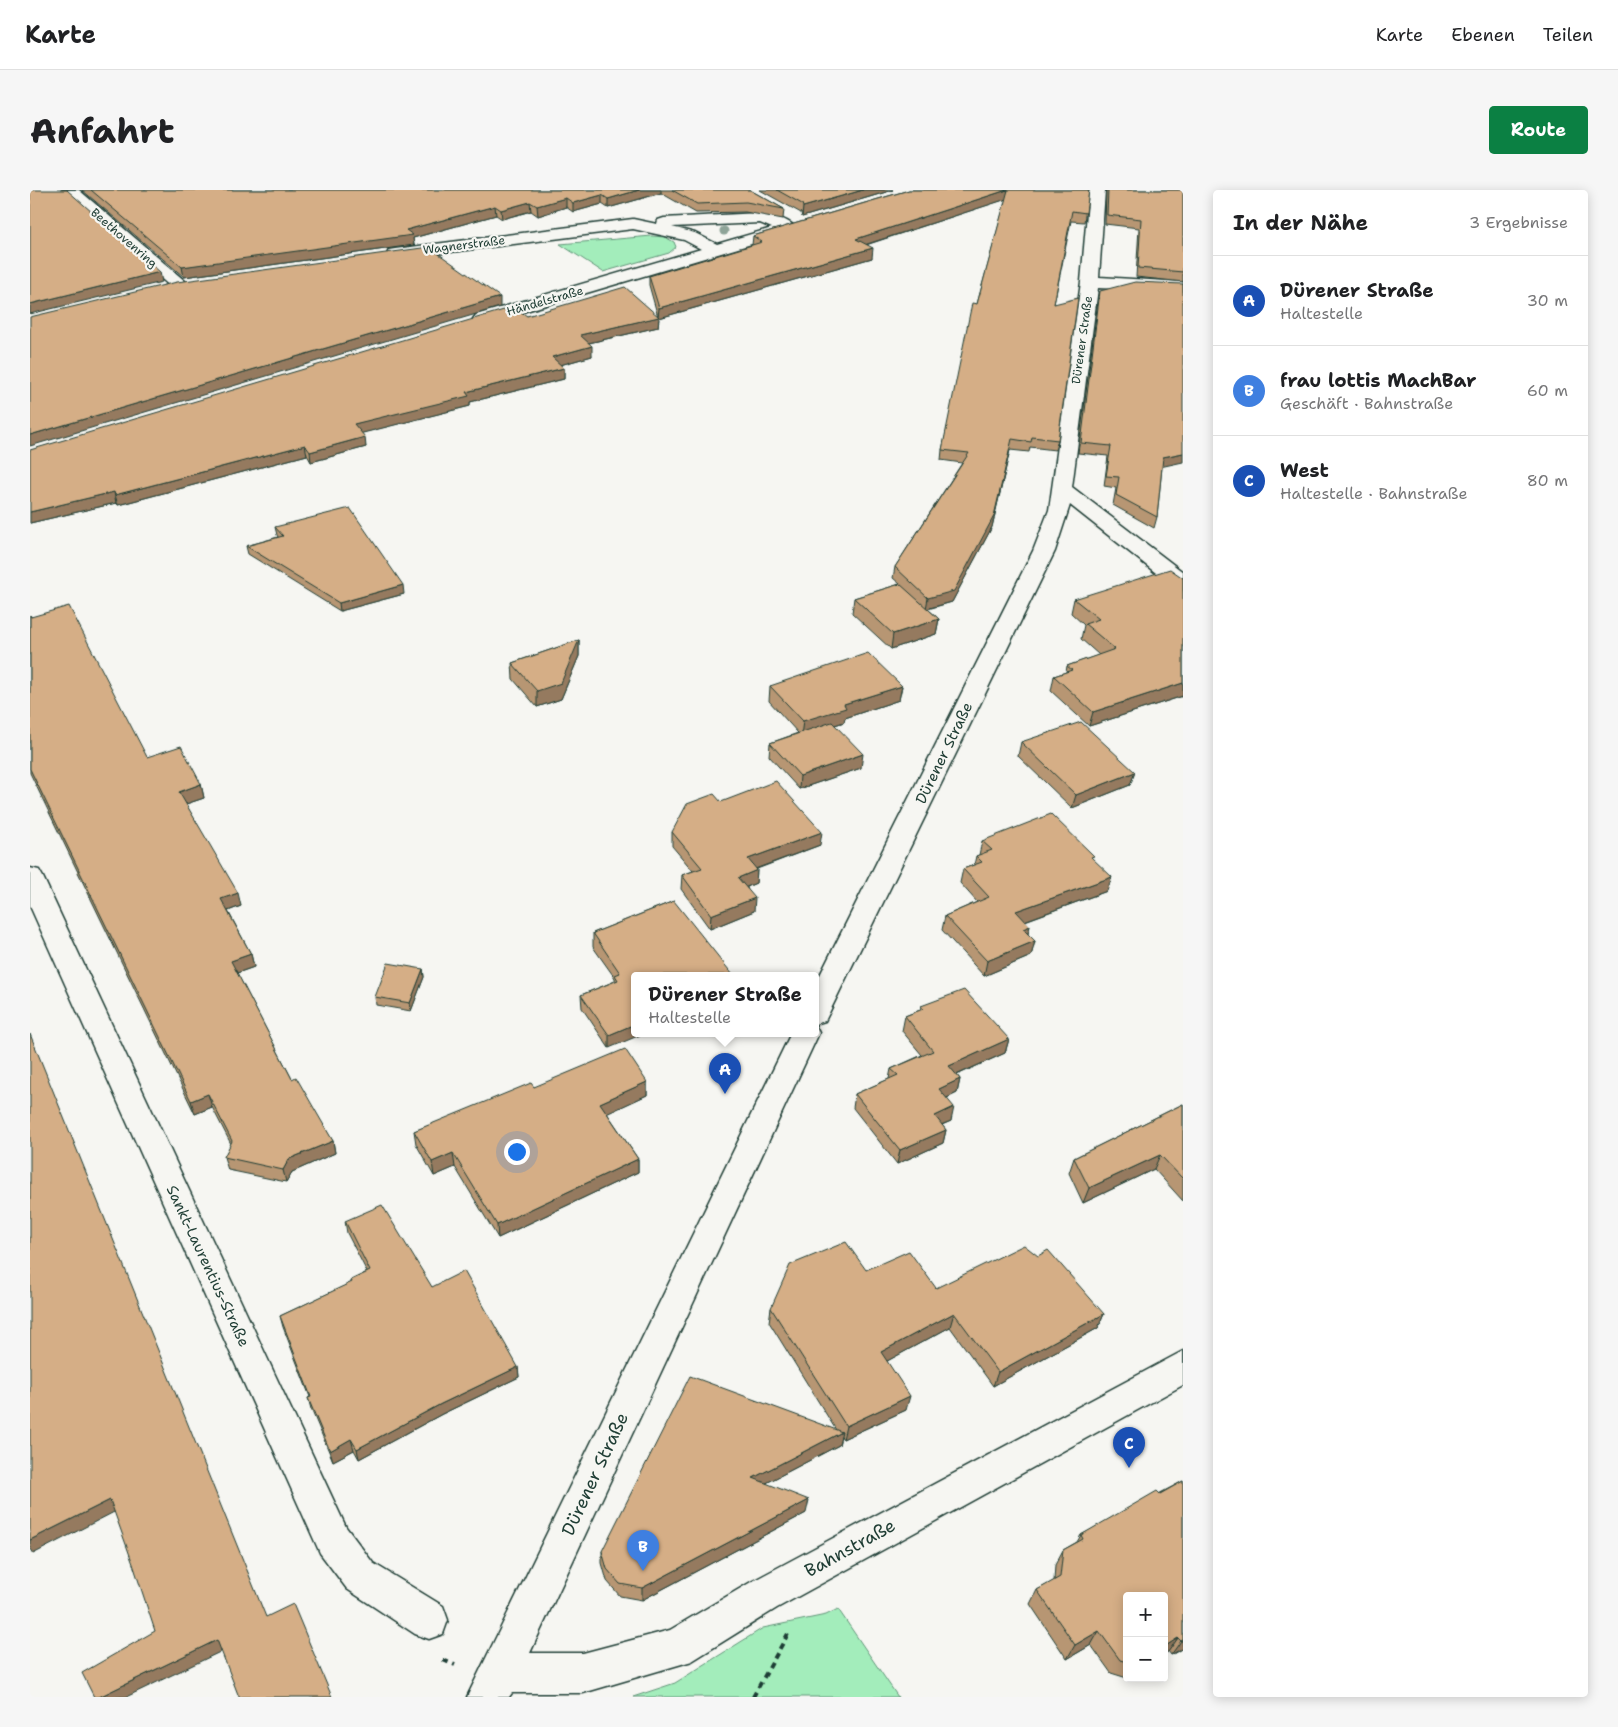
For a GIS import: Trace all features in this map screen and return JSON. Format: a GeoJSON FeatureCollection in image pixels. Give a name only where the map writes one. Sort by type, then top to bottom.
{"type":"FeatureCollection","features":[{"type":"Feature","properties":{"kind":"street","name":"Beethovenring"},"geometry":{"type":"LineString","coordinates":[[70,190],[179,286]]}},
{"type":"Feature","properties":{"kind":"street","name":"Dürener Straße"},"geometry":{"type":"LineString","coordinates":[[819,1005],[1044,550],[1059,510],[1090,282],[1097,190]]}},
{"type":"Feature","properties":{"kind":"street","name":"Händelstraße"},"geometry":{"type":"LineString","coordinates":[[463,325],[803,224],[770,204]]}},
{"type":"Feature","properties":{"kind":"street","name":"Wagnerstraße"},"geometry":{"type":"LineString","coordinates":[[377,256],[633,224],[760,218],[771,220],[786,229]]}},
{"type":"Feature","properties":{"kind":"street","name":"Wagnerstraße"},"geometry":{"type":"LineString","coordinates":[[633,224],[689,236],[715,249]]}},
{"type":"Feature","properties":{"kind":"street"},"geometry":{"type":"LineString","coordinates":[[159,290],[198,282]]}},
{"type":"Feature","properties":{"kind":"street"},"geometry":{"type":"LineString","coordinates":[[1090,282],[1183,288]]}},
{"type":"Feature","properties":{"kind":"street"},"geometry":{"type":"LineString","coordinates":[[1062,489],[1183,583]]}},
{"type":"Feature","properties":{"kind":"street","name":"Sankt-Laurentius-Straße"},"geometry":{"type":"LineString","coordinates":[[30,877],[333,1540],[360,1576],[429,1620]]}},
{"type":"Feature","properties":{"kind":"street","name":"Dürener Straße"},"geometry":{"type":"LineString","coordinates":[[494,1685],[803,1037]]}},
{"type":"Feature","properties":{"kind":"street","name":"Bahnstraße"},"geometry":{"type":"LineString","coordinates":[[494,1685],[583,1674],[678,1647],[788,1582],[1183,1367]]}},
{"type":"Feature","properties":{"kind":"path"},"geometry":{"type":"LineString","coordinates":[[753,1697],[801,1611],[788,1582]]}},
{"type":"Feature","properties":{"kind":"green space"},"geometry":{"type":"Polygon","coordinates":[[[652,236],[665,237],[674,242],[676,247],[669,253],[603,272],[560,244],[652,236]]]}},
{"type":"Feature","properties":{"kind":"green space"},"geometry":{"type":"Polygon","coordinates":[[[838,1609],[898,1697],[633,1697],[675,1683],[763,1628],[826,1615],[838,1609]]]}},
{"type":"Feature","properties":{"kind":"building"},"geometry":{"type":"Polygon","coordinates":[[[30,190],[67,190],[160,272],[30,304],[30,190]]]}},
{"type":"Feature","properties":{"kind":"building"},"geometry":{"type":"Polygon","coordinates":[[[91,190],[639,190],[608,199],[602,195],[573,203],[566,198],[537,206],[530,202],[501,210],[495,206],[406,230],[413,235],[182,267],[91,190]]]}},
{"type":"Feature","properties":{"kind":"building"},"geometry":{"type":"Polygon","coordinates":[[[672,190],[750,190],[784,209],[746,202],[697,204],[672,190]]]}},
{"type":"Feature","properties":{"kind":"building"},"geometry":{"type":"Polygon","coordinates":[[[777,190],[863,190],[803,207],[802,204],[777,190]]]}},
{"type":"Feature","properties":{"kind":"building"},"geometry":{"type":"Polygon","coordinates":[[[909,190],[1007,190],[856,239],[873,248],[659,308],[649,276],[762,242],[753,236],[909,190]]]}},
{"type":"Feature","properties":{"kind":"building"},"geometry":{"type":"Polygon","coordinates":[[[1008,190],[1089,190],[1086,213],[1072,211],[1054,304],[1078,298],[1058,440],[1032,437],[1031,442],[1012,439],[994,516],[954,591],[928,598],[895,567],[969,453],[942,450],[972,303],[977,304],[1008,190]]]}},
{"type":"Feature","properties":{"kind":"building"},"geometry":{"type":"Polygon","coordinates":[[[1108,190],[1183,190],[1183,272],[1138,268],[1141,219],[1107,215],[1108,190]]]}},
{"type":"Feature","properties":{"kind":"building"},"geometry":{"type":"Polygon","coordinates":[[[429,247],[500,297],[30,435],[30,317],[177,282],[429,247]]]}},
{"type":"Feature","properties":{"kind":"building"},"geometry":{"type":"Polygon","coordinates":[[[1135,282],[1183,284],[1183,453],[1163,457],[1157,517],[1116,495],[1119,477],[1106,476],[1111,446],[1081,443],[1100,291],[1135,282]]]}},
{"type":"Feature","properties":{"kind":"building"},"geometry":{"type":"Polygon","coordinates":[[[625,287],[659,317],[580,335],[592,346],[552,357],[564,368],[466,392],[469,396],[354,424],[365,437],[310,452],[305,445],[115,495],[114,492],[30,512],[30,450],[514,307],[527,316],[625,287]]]}},
{"type":"Feature","properties":{"kind":"building"},"geometry":{"type":"Polygon","coordinates":[[[350,508],[403,585],[339,603],[246,546],[283,536],[275,527],[350,508]]]}},
{"type":"Feature","properties":{"kind":"building"},"geometry":{"type":"Polygon","coordinates":[[[1170,569],[1183,578],[1183,683],[1093,712],[1054,676],[1072,670],[1067,666],[1115,649],[1085,624],[1099,619],[1074,599],[1170,569]]]}},
{"type":"Feature","properties":{"kind":"building"},"geometry":{"type":"Polygon","coordinates":[[[900,584],[939,619],[893,634],[854,598],[900,584]]]}},
{"type":"Feature","properties":{"kind":"building"},"geometry":{"type":"Polygon","coordinates":[[[69,606],[147,757],[181,746],[201,784],[179,792],[238,893],[221,899],[251,954],[231,961],[292,1079],[296,1077],[333,1141],[289,1159],[283,1170],[224,1157],[232,1141],[208,1094],[191,1101],[30,769],[30,615],[31,617],[69,606]]]}},
{"type":"Feature","properties":{"kind":"building"},"geometry":{"type":"Polygon","coordinates":[[[579,640],[561,683],[537,691],[512,663],[579,640]]]}},
{"type":"Feature","properties":{"kind":"building"},"geometry":{"type":"Polygon","coordinates":[[[868,653],[902,686],[844,704],[846,708],[803,721],[770,686],[868,653]]]}},
{"type":"Feature","properties":{"kind":"building"},"geometry":{"type":"Polygon","coordinates":[[[832,722],[863,754],[800,776],[770,743],[832,722]]]}},
{"type":"Feature","properties":{"kind":"building"},"geometry":{"type":"Polygon","coordinates":[[[1081,722],[1135,772],[1076,795],[1021,742],[1081,722]]]}},
{"type":"Feature","properties":{"kind":"building"},"geometry":{"type":"Polygon","coordinates":[[[776,781],[822,832],[748,859],[757,870],[738,878],[755,898],[711,915],[682,875],[702,868],[672,832],[687,804],[714,794],[721,802],[776,781]]]}},
{"type":"Feature","properties":{"kind":"building"},"geometry":{"type":"Polygon","coordinates":[[[1051,814],[1094,856],[1091,857],[1112,877],[1016,911],[1030,926],[1023,929],[1035,941],[987,961],[945,916],[989,897],[963,869],[982,862],[976,856],[992,850],[982,841],[1051,814]]]}},
{"type":"Feature","properties":{"kind":"building"},"geometry":{"type":"Polygon","coordinates":[[[674,901],[731,972],[631,972],[631,1026],[609,1035],[581,995],[618,980],[615,975],[620,973],[593,933],[674,901]]]}},
{"type":"Feature","properties":{"kind":"building"},"geometry":{"type":"Polygon","coordinates":[[[388,963],[423,969],[410,1003],[375,997],[388,963]]]}},
{"type":"Feature","properties":{"kind":"building"},"geometry":{"type":"Polygon","coordinates":[[[964,990],[1009,1039],[949,1066],[960,1079],[939,1089],[954,1107],[935,1116],[946,1130],[900,1150],[855,1094],[898,1075],[891,1069],[933,1051],[905,1016],[923,1009],[921,1006],[964,990]]]}},
{"type":"Feature","properties":{"kind":"building"},"geometry":{"type":"Polygon","coordinates":[[[30,1034],[266,1617],[293,1604],[332,1697],[239,1697],[217,1640],[99,1697],[94,1697],[82,1673],[155,1631],[110,1500],[30,1540],[30,1034]]]}},
{"type":"Feature","properties":{"kind":"building"},"geometry":{"type":"Polygon","coordinates":[[[625,1049],[647,1082],[600,1103],[638,1159],[497,1225],[453,1153],[432,1162],[414,1131],[531,1083],[534,1087],[625,1049]]]}},
{"type":"Feature","properties":{"kind":"building"},"geometry":{"type":"Polygon","coordinates":[[[1183,1104],[1183,1179],[1160,1155],[1089,1188],[1074,1158],[1183,1104]]]}},
{"type":"Feature","properties":{"kind":"building"},"geometry":{"type":"Polygon","coordinates":[[[382,1205],[432,1287],[464,1271],[518,1367],[441,1404],[357,1449],[351,1439],[330,1451],[308,1398],[311,1397],[280,1316],[352,1282],[351,1280],[370,1271],[345,1221],[382,1205]]]}},
{"type":"Feature","properties":{"kind":"building"},"geometry":{"type":"Polygon","coordinates":[[[846,1242],[866,1270],[909,1251],[936,1288],[1024,1245],[1038,1256],[1048,1250],[1104,1314],[998,1372],[954,1313],[881,1352],[910,1396],[846,1426],[771,1308],[790,1265],[846,1242]]]}},
{"type":"Feature","properties":{"kind":"building"},"geometry":{"type":"Polygon","coordinates":[[[690,1376],[842,1432],[753,1478],[809,1500],[642,1588],[620,1584],[607,1569],[602,1551],[690,1376]]]}},
{"type":"Feature","properties":{"kind":"building"},"geometry":{"type":"Polygon","coordinates":[[[1183,1481],[1183,1640],[1181,1641],[1178,1638],[1168,1644],[1168,1592],[1123,1592],[1123,1661],[1120,1660],[1099,1631],[1075,1645],[1037,1590],[1060,1577],[1063,1550],[1083,1539],[1081,1535],[1157,1491],[1160,1494],[1183,1481]]]}},
{"type":"Feature","properties":{"kind":"place","name":"Dürener Straße"},"geometry":{"type":"Point","coordinates":[725,1094]}},
{"type":"Feature","properties":{"kind":"place","name":"West"},"geometry":{"type":"Point","coordinates":[1129,1468]}},
{"type":"Feature","properties":{"kind":"place","name":"frau lottis MachBar"},"geometry":{"type":"Point","coordinates":[643,1571]}}]}
